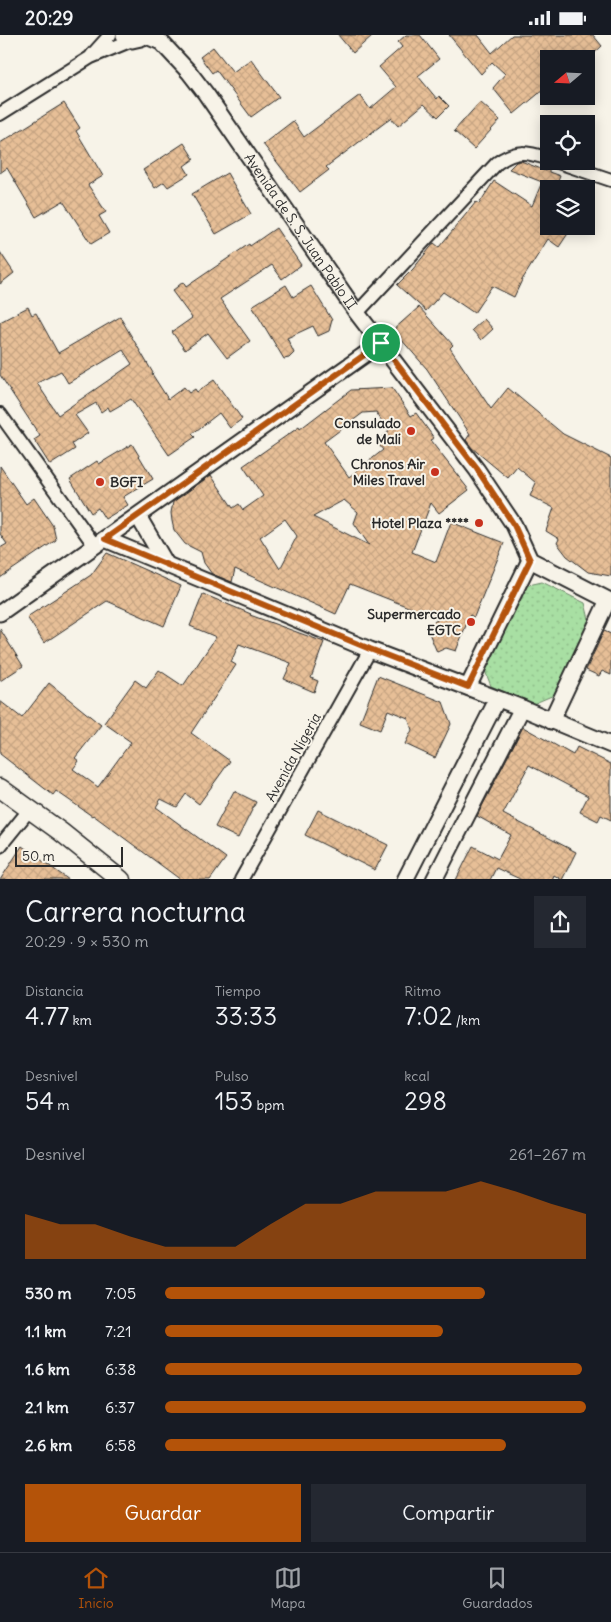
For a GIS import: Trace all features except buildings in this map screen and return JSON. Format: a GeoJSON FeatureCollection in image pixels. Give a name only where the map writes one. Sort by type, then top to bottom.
{"type":"FeatureCollection","features":[{"type":"Feature","properties":{"kind":"main road"},"geometry":{"type":"LineString","coordinates":[[0,788],[122,879]]}},
{"type":"Feature","properties":{"kind":"street"},"geometry":{"type":"LineString","coordinates":[[91,57],[110,35]]}},
{"type":"Feature","properties":{"kind":"street"},"geometry":{"type":"LineString","coordinates":[[0,114],[91,57],[136,36]]}},
{"type":"Feature","properties":{"kind":"street","name":"Avenida de S. S. Juan Pablo II"},"geometry":{"type":"LineString","coordinates":[[136,36],[161,42],[189,72],[230,128],[357,313],[477,469],[514,525],[530,560]]}},
{"type":"Feature","properties":{"kind":"street"},"geometry":{"type":"LineString","coordinates":[[357,313],[497,163],[509,154],[519,153],[540,157]]}},
{"type":"Feature","properties":{"kind":"street"},"geometry":{"type":"LineString","coordinates":[[582,170],[611,180]]}},
{"type":"Feature","properties":{"kind":"street"},"geometry":{"type":"LineString","coordinates":[[0,613],[381,343]]}},
{"type":"Feature","properties":{"kind":"street"},"geometry":{"type":"LineString","coordinates":[[0,414],[100,543],[166,564],[370,649],[611,745]]}},
{"type":"Feature","properties":{"kind":"street"},"geometry":{"type":"LineString","coordinates":[[138,516],[166,564]]}},
{"type":"Feature","properties":{"kind":"street"},"geometry":{"type":"LineString","coordinates":[[468,687],[530,560],[608,600],[551,721]]}},
{"type":"Feature","properties":{"kind":"street","name":"Avenida Nigeria"},"geometry":{"type":"LineString","coordinates":[[242,879],[370,649]]}},
{"type":"Feature","properties":{"kind":"street"},"geometry":{"type":"LineString","coordinates":[[405,879],[497,700]]}},
{"type":"Feature","properties":{"kind":"street"},"geometry":{"type":"LineString","coordinates":[[434,879],[522,708]]}},
{"type":"Feature","properties":{"kind":"street"},"geometry":{"type":"LineString","coordinates":[[0,846],[30,809]]}},
{"type":"Feature","properties":{"kind":"green space"},"geometry":{"type":"Polygon","coordinates":[[[542,582],[585,603],[590,623],[554,695],[533,704],[491,686],[484,668],[524,586],[542,582]]]}},
{"type":"Feature","properties":{"kind":"place","name":"Consulado de Mali"},"geometry":{"type":"Point","coordinates":[411,431]}},
{"type":"Feature","properties":{"kind":"place","name":"Chronos Air Miles Travel"},"geometry":{"type":"Point","coordinates":[435,472]}},
{"type":"Feature","properties":{"kind":"place","name":"BGFI"},"geometry":{"type":"Point","coordinates":[100,482]}},
{"type":"Feature","properties":{"kind":"place","name":"Hotel Plaza ****"},"geometry":{"type":"Point","coordinates":[479,523]}},
{"type":"Feature","properties":{"kind":"place","name":"Supermercado EGTC"},"geometry":{"type":"Point","coordinates":[471,622]}},
{"type":"Feature","properties":{"kind":"route"},"geometry":{"type":"LineString","coordinates":[[381,343],[477,469],[514,525],[530,560],[468,687],[370,649],[105,539],[381,343]]}}]}
